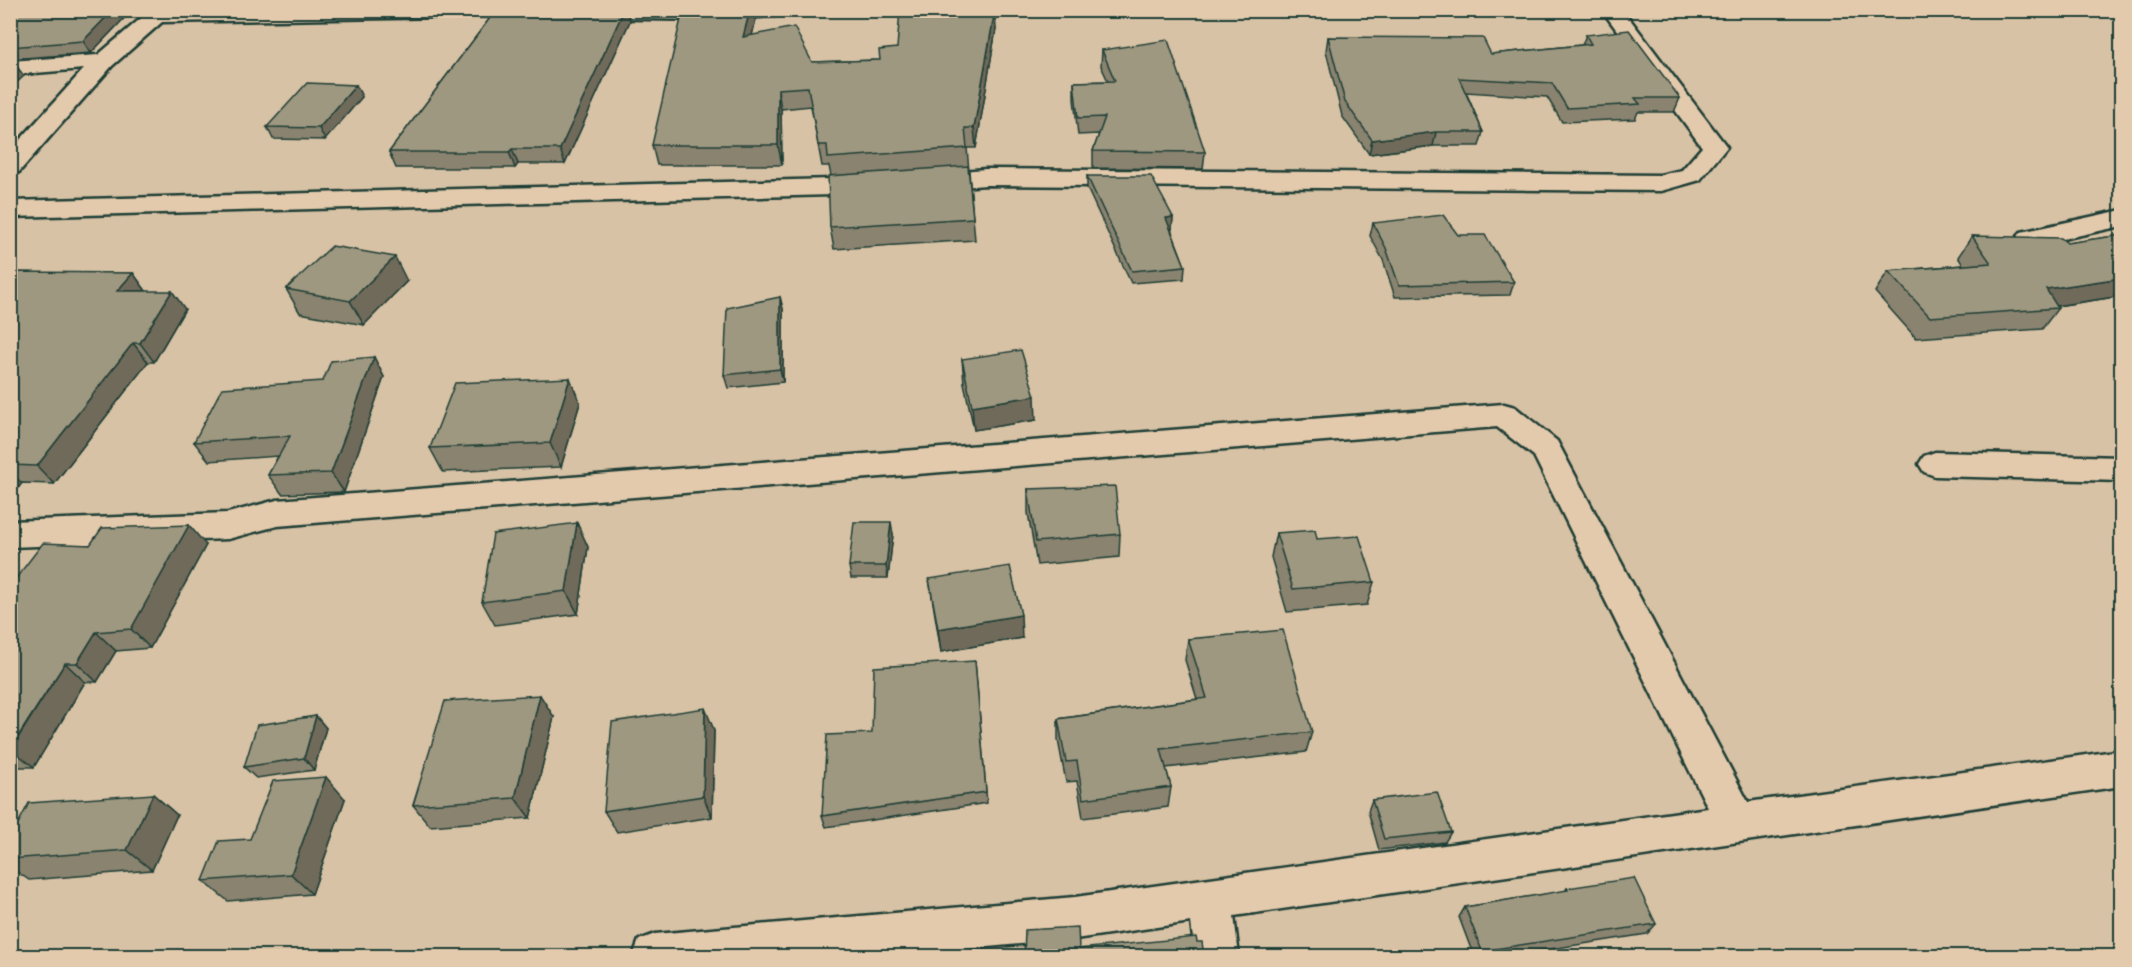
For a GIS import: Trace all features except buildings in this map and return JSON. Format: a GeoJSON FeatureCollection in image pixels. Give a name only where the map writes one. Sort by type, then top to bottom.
{"type":"FeatureCollection","features":[{"type":"Feature","properties":{"kind":"street"},"geometry":{"type":"LineString","coordinates":[[10,167],[104,61],[156,13],[508,10]]}},
{"type":"Feature","properties":{"kind":"street"},"geometry":{"type":"LineString","coordinates":[[564,11],[706,14],[774,10]]}},
{"type":"Feature","properties":{"kind":"street"},"geometry":{"type":"LineString","coordinates":[[10,209],[842,188],[986,177],[1661,183],[1691,175],[1715,147],[1612,10]]}},
{"type":"Feature","properties":{"kind":"street"},"geometry":{"type":"LineString","coordinates":[[10,68],[104,61]]}},
{"type":"Feature","properties":{"kind":"street"},"geometry":{"type":"LineString","coordinates":[[2031,238],[2121,218]]}},
{"type":"Feature","properties":{"kind":"street"},"geometry":{"type":"LineString","coordinates":[[10,534],[228,526],[277,513],[1504,415],[1546,449],[1737,823]]}},
{"type":"Feature","properties":{"kind":"street"},"geometry":{"type":"LineString","coordinates":[[1935,464],[2121,469]]}},
{"type":"Feature","properties":{"kind":"street"},"geometry":{"type":"LineString","coordinates":[[655,957],[1075,918],[2121,768]]}},
{"type":"Feature","properties":{"kind":"street"},"geometry":{"type":"LineString","coordinates":[[1210,898],[1217,957]]}}]}
